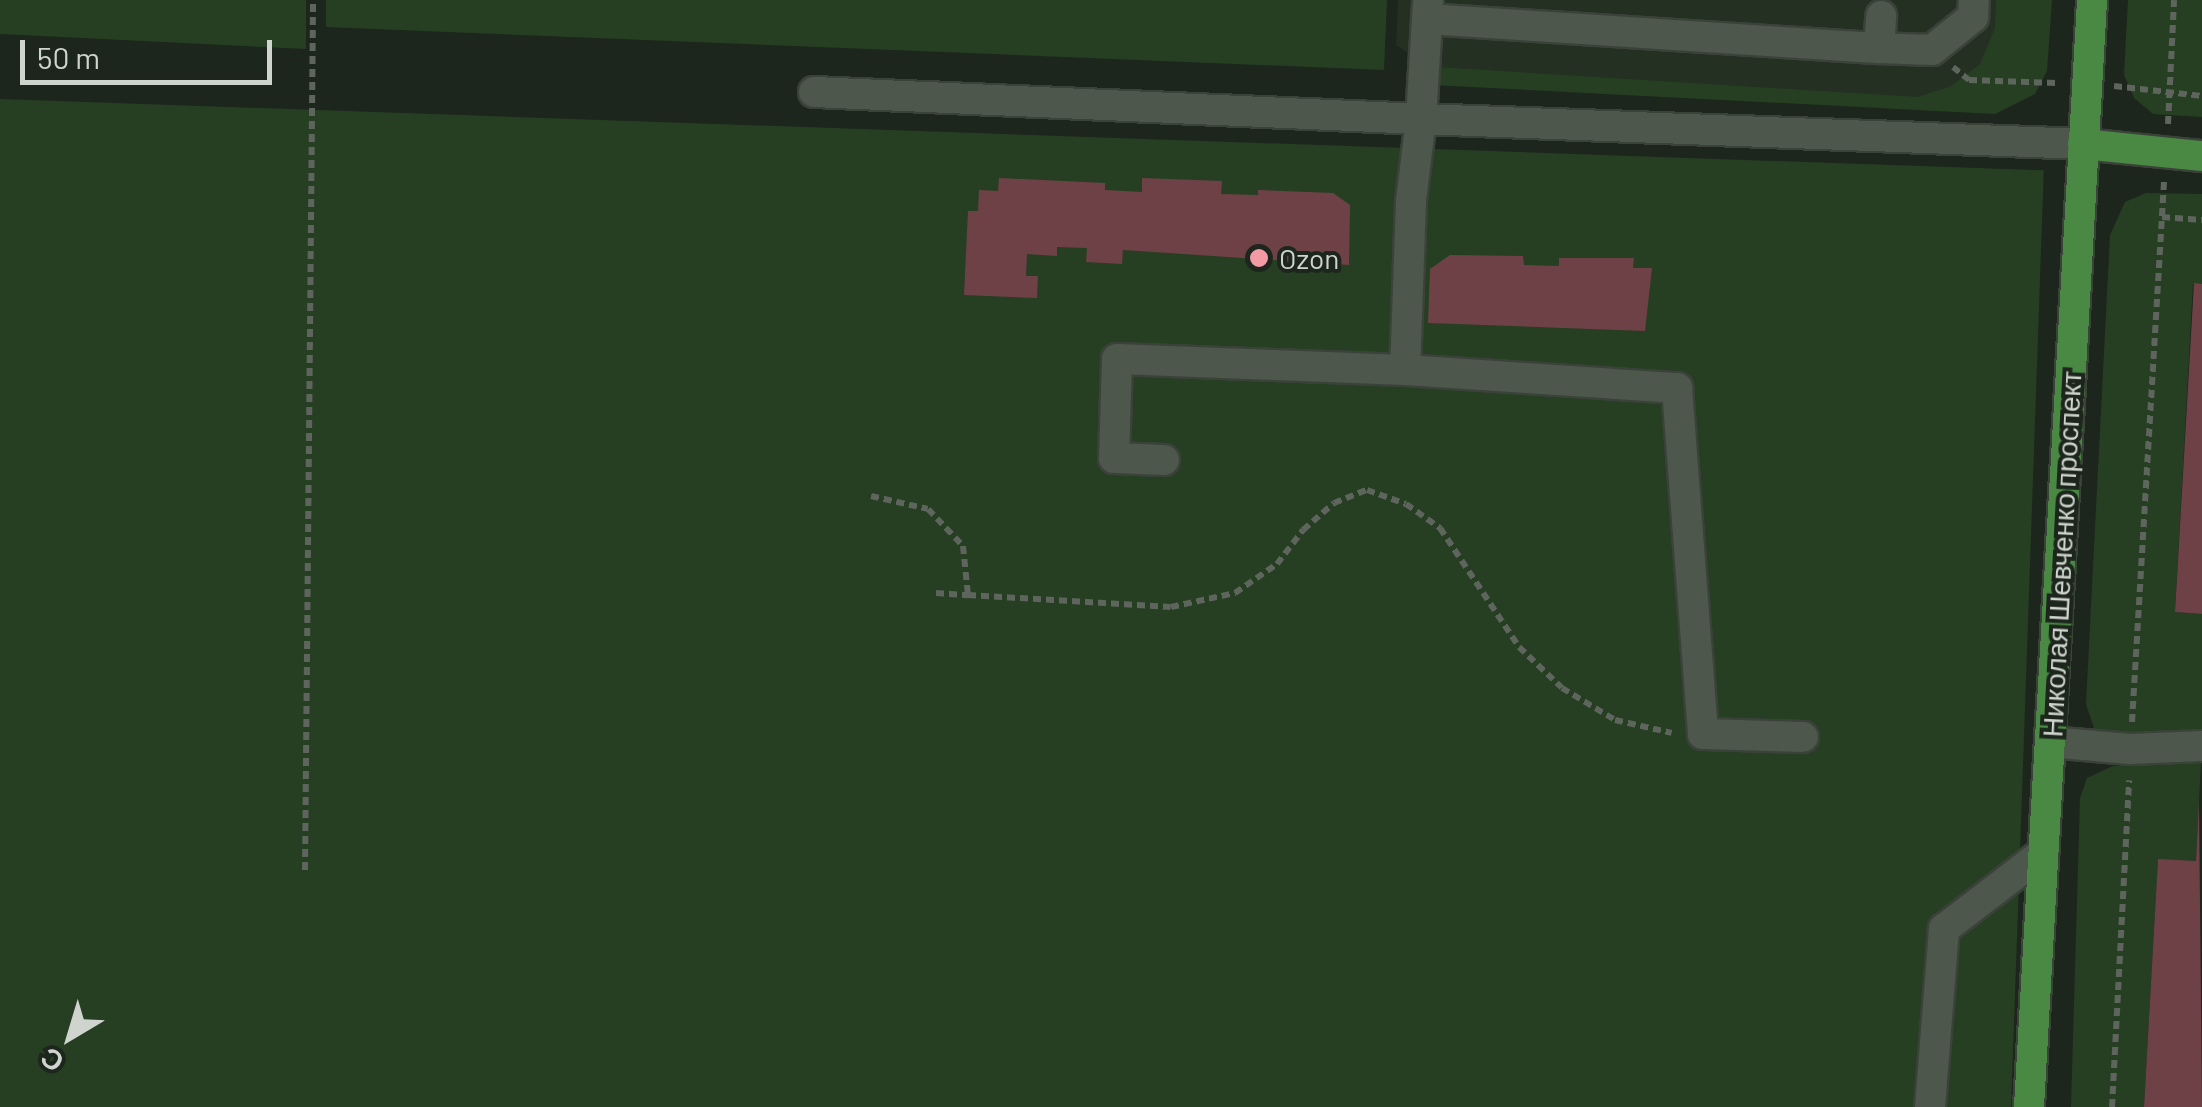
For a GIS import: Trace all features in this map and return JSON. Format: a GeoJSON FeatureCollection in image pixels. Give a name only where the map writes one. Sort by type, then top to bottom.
{"type":"FeatureCollection","features":[{"type":"Feature","properties":{"kind":"main road","name":"Николая Шевченко проспект"},"geometry":{"type":"LineString","coordinates":[[2029,1107],[2092,0]]}},
{"type":"Feature","properties":{"kind":"main road"},"geometry":{"type":"LineString","coordinates":[[2083,144],[2202,156]]}},
{"type":"Feature","properties":{"kind":"lane"},"geometry":{"type":"LineString","coordinates":[[1404,370],[1411,201],[1422,120],[1428,10],[1932,50],[1973,17],[1974,0]]}},
{"type":"Feature","properties":{"kind":"lane"},"geometry":{"type":"LineString","coordinates":[[1879,48],[1881,16]]}},
{"type":"Feature","properties":{"kind":"lane"},"geometry":{"type":"LineString","coordinates":[[814,92],[1422,120],[2083,144]]}},
{"type":"Feature","properties":{"kind":"lane"},"geometry":{"type":"LineString","coordinates":[[1164,460],[1114,458],[1118,359],[1404,370],[1677,388],[1704,734],[1804,738]]}},
{"type":"Feature","properties":{"kind":"lane"},"geometry":{"type":"LineString","coordinates":[[2050,742],[2130,750],[2202,746]]}},
{"type":"Feature","properties":{"kind":"lane"},"geometry":{"type":"LineString","coordinates":[[1930,1107],[1944,929],[2043,853]]}},
{"type":"Feature","properties":{"kind":"path"},"geometry":{"type":"LineString","coordinates":[[304,870],[313,0]]}},
{"type":"Feature","properties":{"kind":"path"},"geometry":{"type":"LineString","coordinates":[[2112,1107],[2174,0]]}},
{"type":"Feature","properties":{"kind":"path"},"geometry":{"type":"LineString","coordinates":[[2162,218],[2202,220]]}},
{"type":"Feature","properties":{"kind":"path"},"geometry":{"type":"LineString","coordinates":[[936,593],[1171,607],[1236,593],[1277,564],[1303,530],[1334,503],[1367,490],[1406,504],[1440,528],[1518,647],[1562,688],[1615,720],[1666,732],[1704,734]]}},
{"type":"Feature","properties":{"kind":"path"},"geometry":{"type":"LineString","coordinates":[[871,496],[928,509],[963,546],[968,595]]}},
{"type":"Feature","properties":{"kind":"shaded area"},"geometry":{"type":"Polygon","coordinates":[[[1398,0],[2022,0],[1968,103],[1442,76],[1396,45],[1398,0]]]}},
{"type":"Feature","properties":{"kind":"green space"},"geometry":{"type":"Polygon","coordinates":[[[0,0],[306,0],[306,49],[0,34],[0,0]]]}},
{"type":"Feature","properties":{"kind":"green space"},"geometry":{"type":"Polygon","coordinates":[[[326,0],[1387,0],[1384,70],[326,27],[326,0]]]}},
{"type":"Feature","properties":{"kind":"green space"},"geometry":{"type":"Polygon","coordinates":[[[1996,0],[2052,0],[2047,71],[2035,94],[1995,114],[1432,85],[1436,67],[1918,97],[1951,86],[1980,64],[1995,28],[1996,0]]]}},
{"type":"Feature","properties":{"kind":"green space"},"geometry":{"type":"Polygon","coordinates":[[[2128,0],[2202,0],[2202,117],[2153,114],[2134,98],[2124,75],[2128,0]]]}},
{"type":"Feature","properties":{"kind":"green space"},"geometry":{"type":"Polygon","coordinates":[[[0,99],[2044,170],[2011,1107],[0,1107],[0,99]]]}},
{"type":"Feature","properties":{"kind":"green space"},"geometry":{"type":"Polygon","coordinates":[[[2146,193],[2202,194],[2202,284],[2193,284],[2175,612],[2202,614],[2202,735],[2095,731],[2086,704],[2110,235],[2125,202],[2146,193]]]}},
{"type":"Feature","properties":{"kind":"green space"},"geometry":{"type":"Polygon","coordinates":[[[2201,762],[2196,861],[2158,860],[2144,1107],[2071,1107],[2080,798],[2087,778],[2113,766],[2201,762]]]}},
{"type":"Feature","properties":{"kind":"building"},"geometry":{"type":"Polygon","coordinates":[[[999,178],[1105,183],[1105,190],[1142,192],[1142,178],[1222,181],[1221,194],[1258,195],[1258,190],[1333,193],[1350,205],[1349,265],[1123,250],[1122,264],[1086,262],[1087,248],[1057,247],[1057,256],[1027,254],[1026,276],[1038,276],[1037,298],[964,295],[968,211],[978,211],[979,190],[998,191],[999,178]]]}},
{"type":"Feature","properties":{"kind":"building"},"geometry":{"type":"Polygon","coordinates":[[[1450,255],[1523,256],[1524,265],[1559,266],[1559,258],[1634,258],[1633,268],[1652,268],[1645,331],[1428,323],[1430,269],[1450,255]]]}},
{"type":"Feature","properties":{"kind":"building"},"geometry":{"type":"Polygon","coordinates":[[[2194,283],[2202,284],[2202,614],[2175,612],[2194,283]]]}},
{"type":"Feature","properties":{"kind":"building"},"geometry":{"type":"Polygon","coordinates":[[[2199,800],[2202,1107],[2144,1107],[2158,859],[2196,861],[2199,800]]]}},
{"type":"Feature","properties":{"kind":"place","name":"Ozon"},"geometry":{"type":"Point","coordinates":[1259,258]}}]}
